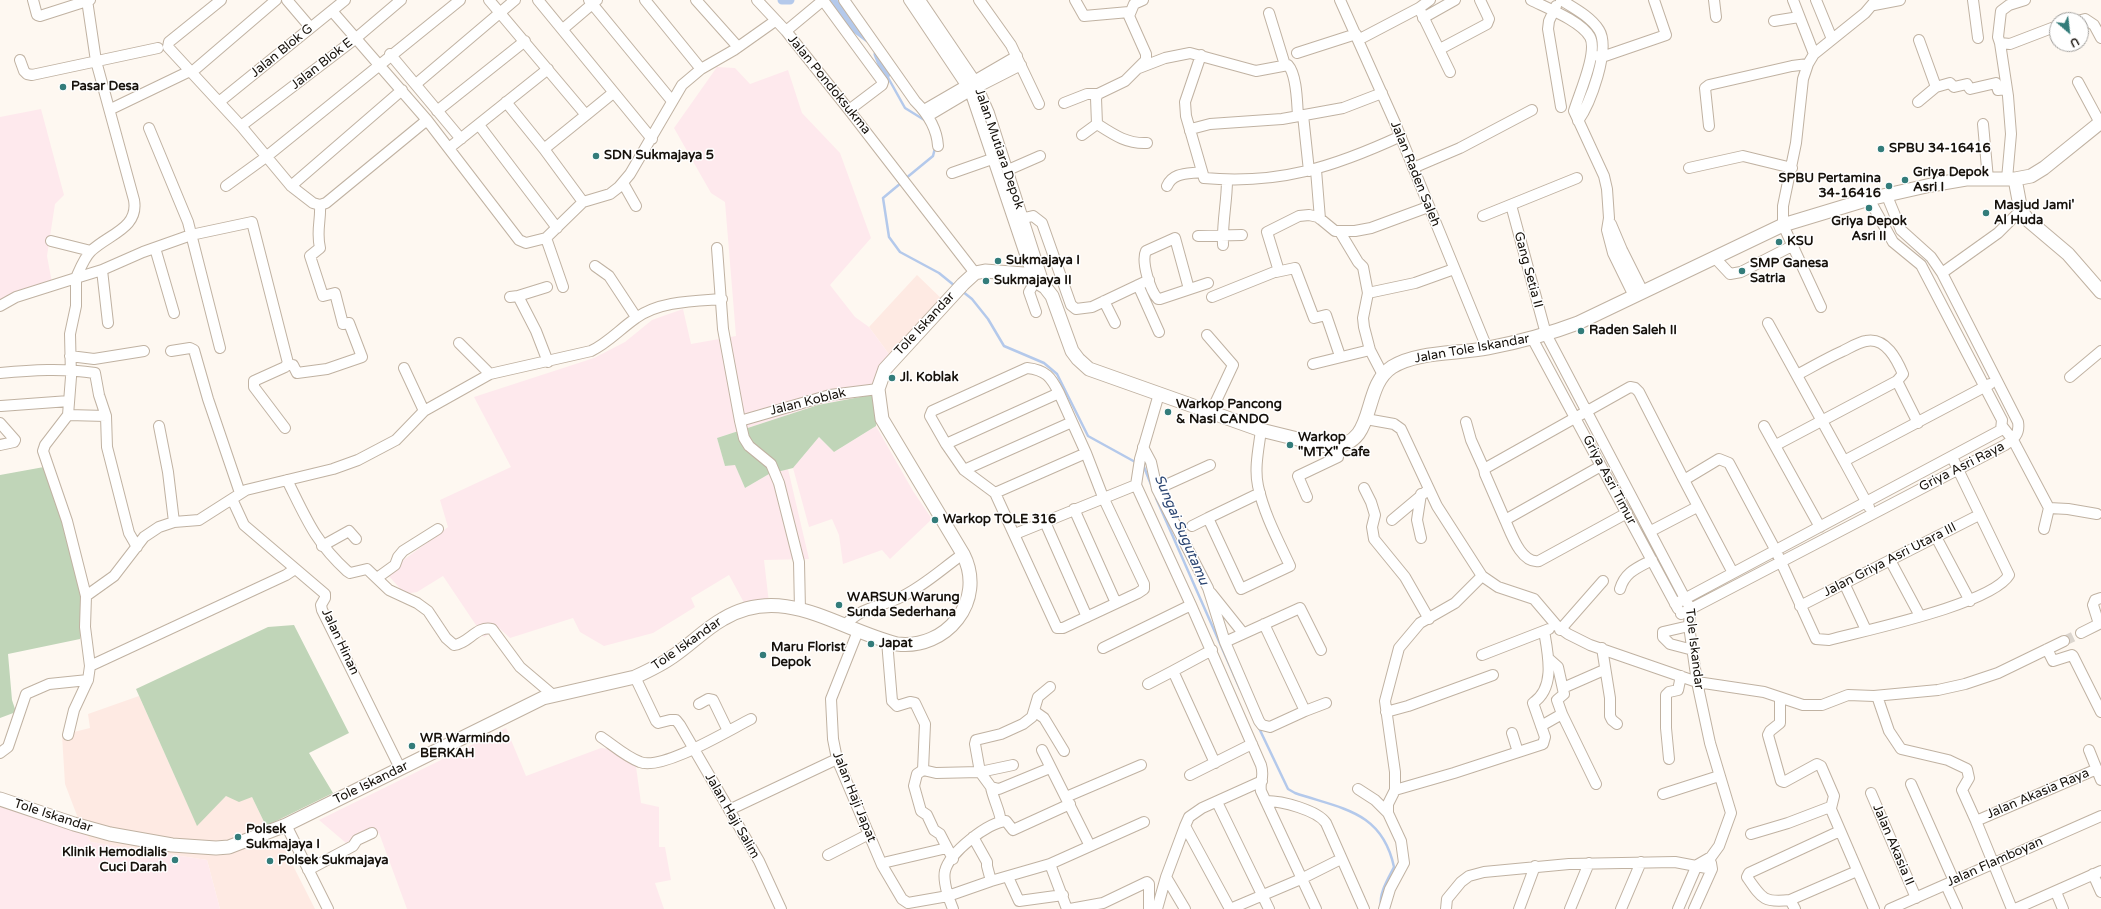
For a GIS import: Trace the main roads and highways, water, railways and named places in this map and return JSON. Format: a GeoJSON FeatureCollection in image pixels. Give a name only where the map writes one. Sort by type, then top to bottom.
{"type":"FeatureCollection","features":[{"type":"Feature","properties":{"kind":"main road","name":"Jalan Tole Iskandar"},"geometry":{"type":"LineString","coordinates":[[1336,447],[1354,440],[1361,432],[1376,388],[1383,374],[1401,362],[1487,348],[1532,338],[1578,323],[1783,226],[1869,200],[1951,181],[2015,179],[2044,168],[2100,123]]}},
{"type":"Feature","properties":{"kind":"main road"},"geometry":{"type":"LineString","coordinates":[[2015,179],[2020,208],[2029,221],[2068,254],[2101,292]]}},
{"type":"Feature","properties":{"kind":"main road","name":"Tole Iskandar"},"geometry":{"type":"LineString","coordinates":[[0,799],[74,824],[110,834],[148,842],[197,847],[229,847],[258,838],[286,825],[543,698],[635,677],[673,656],[707,629],[740,610],[755,605],[773,604],[800,610],[846,625],[858,631],[887,641],[909,645],[934,639],[954,623],[963,611],[970,591],[969,568],[964,554],[882,419],[878,389],[885,369],[946,301],[975,273],[985,270],[1001,270],[1038,278],[1052,296],[1072,351],[1078,359],[1090,369],[1261,430],[1330,448],[1336,447]]}},
{"type":"Feature","properties":{"kind":"waterway"},"geometry":{"type":"LineString","coordinates":[[782,0],[790,0]]}},
{"type":"Feature","properties":{"kind":"waterway"},"geometry":{"type":"LineString","coordinates":[[832,0],[848,23],[868,38]]}},
{"type":"Feature","properties":{"kind":"waterway"},"geometry":{"type":"LineString","coordinates":[[878,54],[886,74]]}},
{"type":"Feature","properties":{"kind":"waterway","name":"Sungai Sugutamu"},"geometry":{"type":"LineString","coordinates":[[886,74],[905,108],[926,121]]}},
{"type":"Feature","properties":{"kind":"waterway","name":"Sungai Sugutamu"},"geometry":{"type":"LineString","coordinates":[[905,179],[933,156],[935,148]]}},
{"type":"Feature","properties":{"kind":"waterway","name":"Sungai Sugutamu"},"geometry":{"type":"LineString","coordinates":[[901,183],[883,198],[889,237],[900,252],[939,273],[955,286]]}},
{"type":"Feature","properties":{"kind":"waterway","name":"Sungai Sugutamu"},"geometry":{"type":"LineString","coordinates":[[962,291],[972,299],[988,319],[1004,346],[1044,363],[1057,374],[1088,436],[1137,463]]}},
{"type":"Feature","properties":{"kind":"waterway","name":"Sungai Sugutamu"},"geometry":{"type":"LineString","coordinates":[[1141,466],[1144,467],[1152,487]]}},
{"type":"Feature","properties":{"kind":"waterway","name":"Sungai Sugutamu"},"geometry":{"type":"LineString","coordinates":[[1156,498],[1240,689]]}},
{"type":"Feature","properties":{"kind":"waterway","name":"Sungai Sugutamu"},"geometry":{"type":"LineString","coordinates":[[1258,726],[1288,789],[1295,793],[1329,803],[1358,815],[1370,823],[1380,834],[1388,848],[1394,867],[1381,896],[1381,906]]}},
{"type":"Feature","properties":{"kind":"tunnel"},"geometry":{"type":"LineString","coordinates":[[2064,641],[2081,633]]}},
{"type":"Feature","properties":{"kind":"place","name":"Pasar Desa"},"geometry":{"type":"Point","coordinates":[63,87]}},
{"type":"Feature","properties":{"kind":"place","name":"SPBU 34-16416"},"geometry":{"type":"Point","coordinates":[1881,149]}},
{"type":"Feature","properties":{"kind":"place","name":"SDN Sukmajaya 5"},"geometry":{"type":"Point","coordinates":[596,156]}},
{"type":"Feature","properties":{"kind":"place","name":"Griya Depok Asri I"},"geometry":{"type":"Point","coordinates":[1905,180]}},
{"type":"Feature","properties":{"kind":"place","name":"SPBU Pertamina 34-16416"},"geometry":{"type":"Point","coordinates":[1889,186]}},
{"type":"Feature","properties":{"kind":"place","name":"Griya Depok Asri II"},"geometry":{"type":"Point","coordinates":[1869,208]}},
{"type":"Feature","properties":{"kind":"place","name":"Masjud Jami' Al Huda"},"geometry":{"type":"Point","coordinates":[1986,213]}},
{"type":"Feature","properties":{"kind":"place","name":"KSU"},"geometry":{"type":"Point","coordinates":[1779,242]}},
{"type":"Feature","properties":{"kind":"place","name":"Sukmajaya I"},"geometry":{"type":"Point","coordinates":[998,261]}},
{"type":"Feature","properties":{"kind":"place","name":"SMP Ganesa Satria"},"geometry":{"type":"Point","coordinates":[1742,271]}},
{"type":"Feature","properties":{"kind":"place","name":"Sukmajaya II"},"geometry":{"type":"Point","coordinates":[986,281]}},
{"type":"Feature","properties":{"kind":"place","name":"Raden Saleh II"},"geometry":{"type":"Point","coordinates":[1581,331]}},
{"type":"Feature","properties":{"kind":"place","name":"Jl. Koblak"},"geometry":{"type":"Point","coordinates":[892,378]}},
{"type":"Feature","properties":{"kind":"place","name":"Warkop Pancong & Nasi CANDO"},"geometry":{"type":"Point","coordinates":[1168,412]}},
{"type":"Feature","properties":{"kind":"place","name":"Warkop \"MTX\" Cafe"},"geometry":{"type":"Point","coordinates":[1290,445]}},
{"type":"Feature","properties":{"kind":"place","name":"Warkop TOLE 316"},"geometry":{"type":"Point","coordinates":[935,520]}},
{"type":"Feature","properties":{"kind":"place","name":"WARSUN Warung Sunda Sederhana"},"geometry":{"type":"Point","coordinates":[839,605]}},
{"type":"Feature","properties":{"kind":"place","name":"Japat"},"geometry":{"type":"Point","coordinates":[871,644]}},
{"type":"Feature","properties":{"kind":"place","name":"Maru Florist Depok"},"geometry":{"type":"Point","coordinates":[763,655]}},
{"type":"Feature","properties":{"kind":"place","name":"WR Warmindo BERKAH"},"geometry":{"type":"Point","coordinates":[412,746]}},
{"type":"Feature","properties":{"kind":"place","name":"Polsek Sukmajaya I"},"geometry":{"type":"Point","coordinates":[238,837]}},
{"type":"Feature","properties":{"kind":"place","name":"Klinik Hemodialis Cuci Darah"},"geometry":{"type":"Point","coordinates":[175,860]}},
{"type":"Feature","properties":{"kind":"place","name":"Polsek Sukmajaya"},"geometry":{"type":"Point","coordinates":[270,861]}}]}
